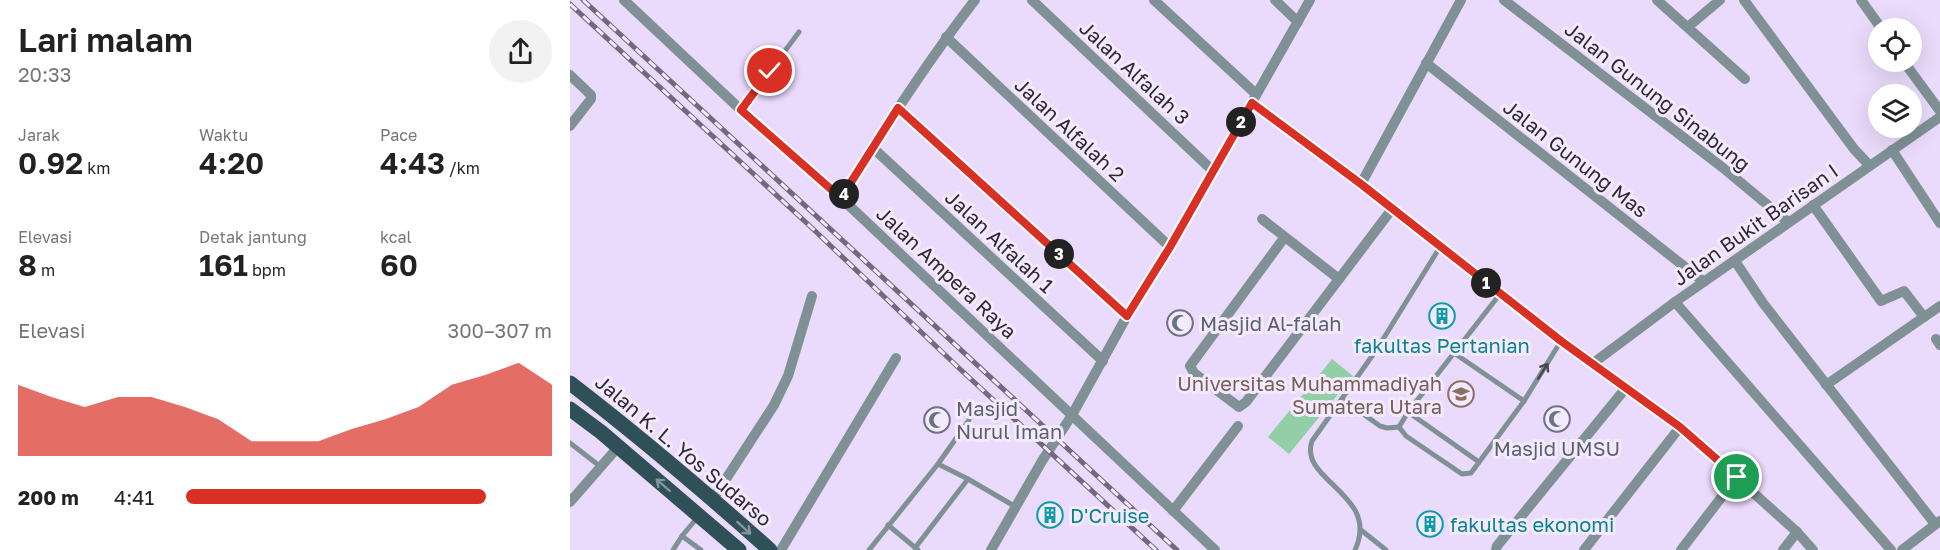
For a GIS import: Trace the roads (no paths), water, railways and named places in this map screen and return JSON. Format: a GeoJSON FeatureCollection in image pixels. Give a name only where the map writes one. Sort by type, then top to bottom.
{"type":"FeatureCollection","features":[{"type":"Feature","properties":{"kind":"main road","name":"Jalan K. L. Yos Sudarso"},"geometry":{"type":"LineString","coordinates":[[570,383],[698,486],[770,550]]}},
{"type":"Feature","properties":{"kind":"main road","name":"Jalan K. L. Yos Sudarso"},"geometry":{"type":"LineString","coordinates":[[570,409],[740,550]]}},
{"type":"Feature","properties":{"kind":"main road"},"geometry":{"type":"LineString","coordinates":[[683,503],[698,486]]}},
{"type":"Feature","properties":{"kind":"main road"},"geometry":{"type":"LineString","coordinates":[[699,516],[713,499]]}},
{"type":"Feature","properties":{"kind":"street"},"geometry":{"type":"LineString","coordinates":[[841,198],[872,147],[946,37],[975,0]]}},
{"type":"Feature","properties":{"kind":"street","name":"Jalan Alfalah 3"},"geometry":{"type":"LineString","coordinates":[[1032,0],[1212,170]]}},
{"type":"Feature","properties":{"kind":"street"},"geometry":{"type":"LineString","coordinates":[[1154,0],[1254,99],[1561,341],[1680,427],[1797,532],[1813,550]]}},
{"type":"Feature","properties":{"kind":"street"},"geometry":{"type":"LineString","coordinates":[[1275,0],[1298,21]]}},
{"type":"Feature","properties":{"kind":"street"},"geometry":{"type":"LineString","coordinates":[[991,550],[1042,461],[1072,415],[1127,316],[1170,247],[1310,0]]}},
{"type":"Feature","properties":{"kind":"street"},"geometry":{"type":"LineString","coordinates":[[1361,184],[1461,0]]}},
{"type":"Feature","properties":{"kind":"street","name":"Jalan Gunung Sinabung"},"geometry":{"type":"LineString","coordinates":[[1504,0],[1722,167],[1788,222]]}},
{"type":"Feature","properties":{"kind":"street"},"geometry":{"type":"LineString","coordinates":[[1657,0],[1689,26],[1745,79]]}},
{"type":"Feature","properties":{"kind":"street"},"geometry":{"type":"LineString","coordinates":[[1689,26],[1720,0]]}},
{"type":"Feature","properties":{"kind":"street"},"geometry":{"type":"LineString","coordinates":[[1744,0],[1854,149],[1869,165]]}},
{"type":"Feature","properties":{"kind":"street"},"geometry":{"type":"LineString","coordinates":[[1861,0],[1874,18]]}},
{"type":"Feature","properties":{"kind":"street","name":"Jalan Ampera Raya"},"geometry":{"type":"LineString","coordinates":[[628,1],[741,110],[841,198],[1215,550]]}},
{"type":"Feature","properties":{"kind":"street","name":"Jalan Alfalah 2"},"geometry":{"type":"LineString","coordinates":[[946,37],[1170,247]]}},
{"type":"Feature","properties":{"kind":"street","name":"Jalan Gunung Mas"},"geometry":{"type":"LineString","coordinates":[[1426,63],[1704,282]]}},
{"type":"Feature","properties":{"kind":"street"},"geometry":{"type":"LineString","coordinates":[[1911,72],[1940,111]]}},
{"type":"Feature","properties":{"kind":"street"},"geometry":{"type":"LineString","coordinates":[[570,75],[591,95],[591,99],[570,126]]}},
{"type":"Feature","properties":{"kind":"street"},"geometry":{"type":"LineString","coordinates":[[898,108],[1127,316]]}},
{"type":"Feature","properties":{"kind":"street","name":"Jalan Bukit Barisan I"},"geometry":{"type":"LineString","coordinates":[[1592,364],[1675,302],[1940,117]]}},
{"type":"Feature","properties":{"kind":"street","name":"Jalan Alfalah 1"},"geometry":{"type":"LineString","coordinates":[[872,147],[1103,361]]}},
{"type":"Feature","properties":{"kind":"street"},"geometry":{"type":"LineString","coordinates":[[1892,150],[1940,224]]}},
{"type":"Feature","properties":{"kind":"street"},"geometry":{"type":"LineString","coordinates":[[1813,205],[1881,301],[1904,291],[1924,317]]}},
{"type":"Feature","properties":{"kind":"street"},"geometry":{"type":"LineString","coordinates":[[1284,238],[1190,366],[1194,373],[1235,405],[1242,406],[1246,402],[1392,209]]}},
{"type":"Feature","properties":{"kind":"street"},"geometry":{"type":"LineString","coordinates":[[1262,219],[1339,279]]}},
{"type":"Feature","properties":{"kind":"street"},"geometry":{"type":"LineString","coordinates":[[1735,261],[1763,303],[1826,385],[1937,522],[1902,550]]}},
{"type":"Feature","properties":{"kind":"street"},"geometry":{"type":"LineString","coordinates":[[713,499],[774,405],[788,376],[812,296]]}},
{"type":"Feature","properties":{"kind":"street"},"geometry":{"type":"LineString","coordinates":[[1675,302],[1891,550]]}},
{"type":"Feature","properties":{"kind":"street"},"geometry":{"type":"LineString","coordinates":[[1826,385],[1940,306]]}},
{"type":"Feature","properties":{"kind":"street"},"geometry":{"type":"LineString","coordinates":[[781,550],[896,358]]}},
{"type":"Feature","properties":{"kind":"street"},"geometry":{"type":"LineString","coordinates":[[1496,550],[1625,389]]}},
{"type":"Feature","properties":{"kind":"street"},"geometry":{"type":"LineString","coordinates":[[1173,511],[1238,426]]}},
{"type":"Feature","properties":{"kind":"street"},"geometry":{"type":"LineString","coordinates":[[1584,550],[1680,427]]}},
{"type":"Feature","properties":{"kind":"street"},"geometry":{"type":"LineString","coordinates":[[570,502],[618,447]]}},
{"type":"Feature","properties":{"kind":"street"},"geometry":{"type":"LineString","coordinates":[[1681,550],[1737,477]]}},
{"type":"Feature","properties":{"kind":"street"},"geometry":{"type":"LineString","coordinates":[[1783,550],[1797,532]]}},
{"type":"Feature","properties":{"kind":"lane"},"geometry":{"type":"LineString","coordinates":[[741,110],[799,32]]}},
{"type":"Feature","properties":{"kind":"lane"},"geometry":{"type":"LineString","coordinates":[[1355,550],[1361,530],[1359,518],[1346,496],[1315,466],[1309,450],[1312,441],[1377,349],[1440,246]]}},
{"type":"Feature","properties":{"kind":"lane"},"geometry":{"type":"LineString","coordinates":[[1399,427],[1408,412],[1500,294]]}},
{"type":"Feature","properties":{"kind":"lane"},"geometry":{"type":"LineString","coordinates":[[1399,427],[1406,436],[1462,474],[1471,473],[1524,401],[1561,341]]}},
{"type":"Feature","properties":{"kind":"lane"},"geometry":{"type":"LineString","coordinates":[[1454,353],[1524,401]]}},
{"type":"Feature","properties":{"kind":"lane"},"geometry":{"type":"LineString","coordinates":[[1342,399],[1380,426],[1399,427]]}},
{"type":"Feature","properties":{"kind":"lane"},"geometry":{"type":"LineString","coordinates":[[1408,412],[1479,462]]}},
{"type":"Feature","properties":{"kind":"lane"},"geometry":{"type":"LineString","coordinates":[[869,550],[938,464],[969,420]]}},
{"type":"Feature","properties":{"kind":"lane"},"geometry":{"type":"LineString","coordinates":[[570,443],[601,468]]}},
{"type":"Feature","properties":{"kind":"lane"},"geometry":{"type":"LineString","coordinates":[[938,464],[1016,507]]}},
{"type":"Feature","properties":{"kind":"lane"},"geometry":{"type":"LineString","coordinates":[[888,525],[916,549],[968,479]]}},
{"type":"Feature","properties":{"kind":"lane"},"geometry":{"type":"LineString","coordinates":[[673,550],[699,516]]}},
{"type":"Feature","properties":{"kind":"lane"},"geometry":{"type":"LineString","coordinates":[[1361,530],[1386,550]]}},
{"type":"Feature","properties":{"kind":"lane"},"geometry":{"type":"LineString","coordinates":[[682,536],[700,550]]}},
{"type":"Feature","properties":{"kind":"railway"},"geometry":{"type":"LineString","coordinates":[[583,0],[1177,550]]}},
{"type":"Feature","properties":{"kind":"railway"},"geometry":{"type":"LineString","coordinates":[[570,4],[1156,550]]}},
{"type":"Feature","properties":{"kind":"place","name":"fakultas Pertanian"},"geometry":{"type":"Point","coordinates":[1442,316]}},
{"type":"Feature","properties":{"kind":"place","name":"Masjid Al-falah"},"geometry":{"type":"Point","coordinates":[1180,323]}},
{"type":"Feature","properties":{"kind":"place","name":"Universitas Muhammadiyah Sumatera Utara"},"geometry":{"type":"Point","coordinates":[1461,394]}},
{"type":"Feature","properties":{"kind":"place","name":"Masjid UMSU"},"geometry":{"type":"Point","coordinates":[1557,419]}},
{"type":"Feature","properties":{"kind":"place","name":"Masjid Nurul Iman"},"geometry":{"type":"Point","coordinates":[937,420]}},
{"type":"Feature","properties":{"kind":"place","name":"D'Cruise"},"geometry":{"type":"Point","coordinates":[1050,515]}},
{"type":"Feature","properties":{"kind":"place","name":"fakultas ekonomi"},"geometry":{"type":"Point","coordinates":[1430,524]}}]}
